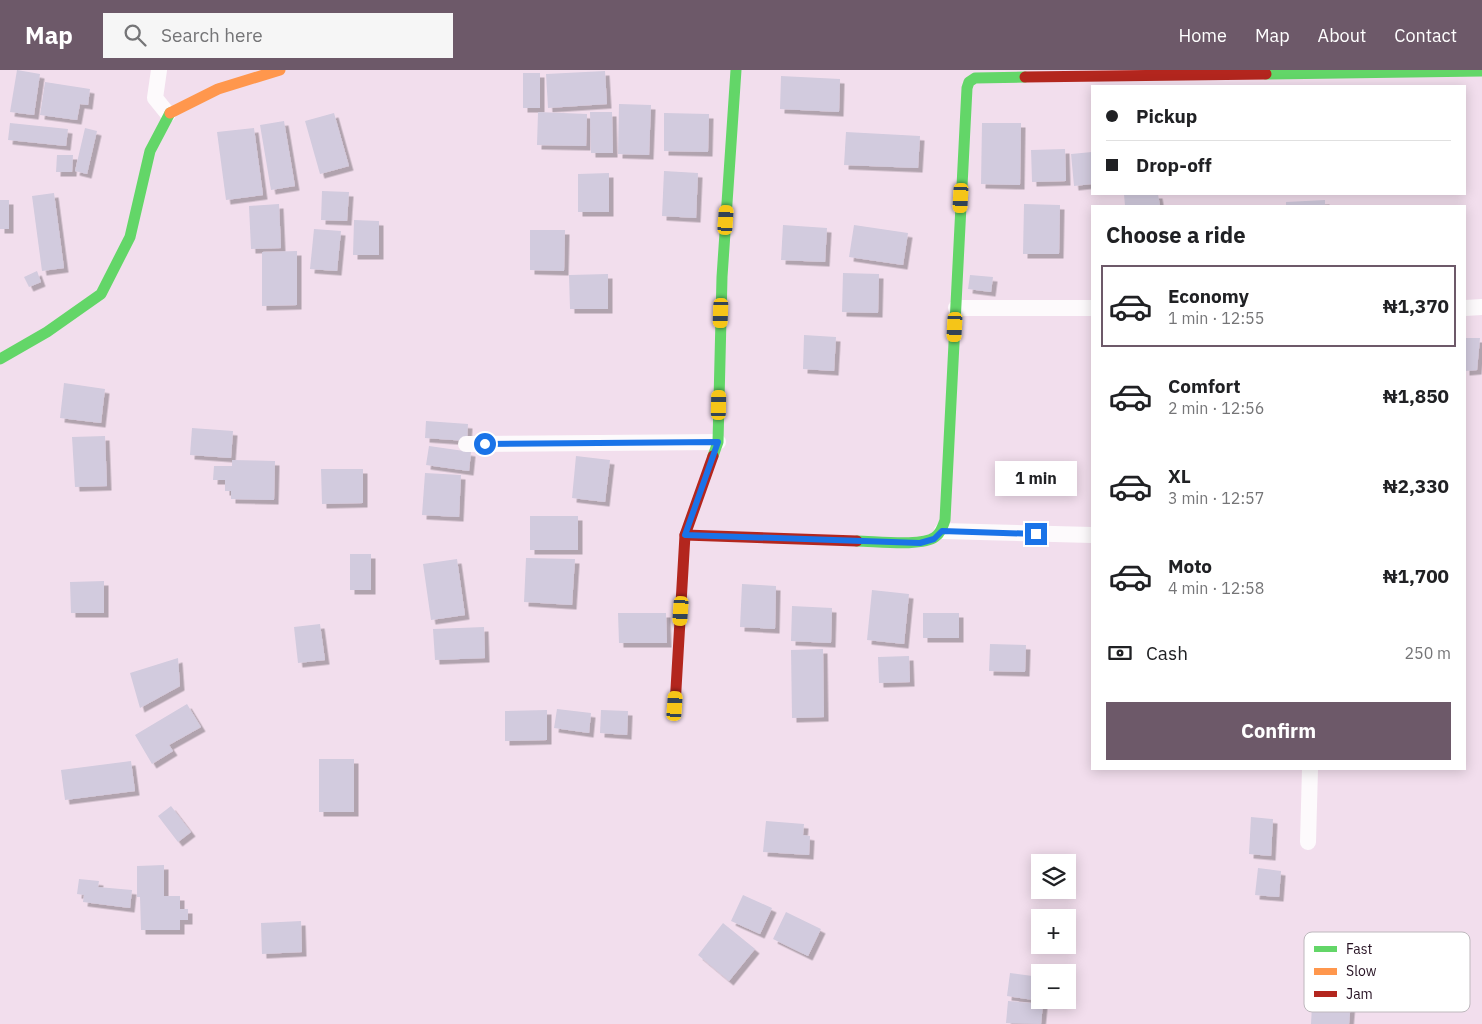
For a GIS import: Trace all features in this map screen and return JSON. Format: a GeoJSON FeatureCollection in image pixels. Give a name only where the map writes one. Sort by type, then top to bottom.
{"type":"FeatureCollection","features":[{"type":"Feature","properties":{"kind":"street"},"geometry":{"type":"LineString","coordinates":[[159,70],[156,98],[168,114]]}},
{"type":"Feature","properties":{"kind":"street"},"geometry":{"type":"LineString","coordinates":[[0,359],[46,332],[101,294],[130,237],[150,151],[168,114],[218,89],[280,70]]}},
{"type":"Feature","properties":{"kind":"street"},"geometry":{"type":"LineString","coordinates":[[675,706],[685,535],[718,442],[722,277],[736,70]]}},
{"type":"Feature","properties":{"kind":"street"},"geometry":{"type":"LineString","coordinates":[[685,535],[920,543],[934,539],[942,531],[945,520],[967,88],[969,82],[975,78],[1482,71]]}},
{"type":"Feature","properties":{"kind":"street"},"geometry":{"type":"LineString","coordinates":[[1466,308],[1482,307]]}},
{"type":"Feature","properties":{"kind":"street"},"geometry":{"type":"LineString","coordinates":[[956,308],[1091,308]]}},
{"type":"Feature","properties":{"kind":"street"},"geometry":{"type":"LineString","coordinates":[[466,444],[718,442]]}},
{"type":"Feature","properties":{"kind":"street"},"geometry":{"type":"LineString","coordinates":[[942,531],[1091,535]]}},
{"type":"Feature","properties":{"kind":"street"},"geometry":{"type":"LineString","coordinates":[[1308,842],[1310,770]]}},
{"type":"Feature","properties":{"kind":"building"},"geometry":{"type":"Polygon","coordinates":[[[17,70],[40,74],[34,115],[10,112],[17,70]]]}},
{"type":"Feature","properties":{"kind":"building"},"geometry":{"type":"Polygon","coordinates":[[[605,71],[607,104],[548,108],[546,74],[605,71]]]}},
{"type":"Feature","properties":{"kind":"building"},"geometry":{"type":"Polygon","coordinates":[[[523,73],[540,73],[540,108],[523,108],[523,73]]]}},
{"type":"Feature","properties":{"kind":"building"},"geometry":{"type":"Polygon","coordinates":[[[781,76],[840,79],[839,112],[780,109],[781,76]]]}},
{"type":"Feature","properties":{"kind":"building"},"geometry":{"type":"Polygon","coordinates":[[[45,82],[90,89],[88,105],[80,104],[77,120],[40,115],[45,82]]]}},
{"type":"Feature","properties":{"kind":"building"},"geometry":{"type":"Polygon","coordinates":[[[619,104],[651,105],[649,155],[618,154],[619,104]]]}},
{"type":"Feature","properties":{"kind":"building"},"geometry":{"type":"Polygon","coordinates":[[[538,112],[587,114],[586,146],[537,145],[538,112]]]}},
{"type":"Feature","properties":{"kind":"building"},"geometry":{"type":"Polygon","coordinates":[[[590,112],[612,112],[613,153],[591,153],[590,112]]]}},
{"type":"Feature","properties":{"kind":"building"},"geometry":{"type":"Polygon","coordinates":[[[334,113],[349,166],[320,174],[305,121],[334,113]]]}},
{"type":"Feature","properties":{"kind":"building"},"geometry":{"type":"Polygon","coordinates":[[[664,113],[709,114],[708,152],[664,151],[664,113]]]}},
{"type":"Feature","properties":{"kind":"building"},"geometry":{"type":"Polygon","coordinates":[[[284,121],[295,186],[271,190],[260,125],[284,121]]]}},
{"type":"Feature","properties":{"kind":"building"},"geometry":{"type":"Polygon","coordinates":[[[10,123],[68,129],[66,146],[8,140],[10,123]]]}},
{"type":"Feature","properties":{"kind":"building"},"geometry":{"type":"Polygon","coordinates":[[[982,123],[1021,123],[1020,185],[981,184],[982,123]]]}},
{"type":"Feature","properties":{"kind":"building"},"geometry":{"type":"Polygon","coordinates":[[[85,128],[97,131],[87,174],[75,171],[85,128]]]}},
{"type":"Feature","properties":{"kind":"building"},"geometry":{"type":"Polygon","coordinates":[[[254,128],[263,195],[226,200],[217,132],[254,128]]]}},
{"type":"Feature","properties":{"kind":"building"},"geometry":{"type":"Polygon","coordinates":[[[846,132],[920,136],[918,168],[844,165],[846,132]]]}},
{"type":"Feature","properties":{"kind":"building"},"geometry":{"type":"Polygon","coordinates":[[[1065,149],[1066,181],[1032,182],[1031,150],[1065,149]]]}},
{"type":"Feature","properties":{"kind":"building"},"geometry":{"type":"Polygon","coordinates":[[[1091,152],[1091,184],[1074,186],[1071,154],[1091,152]]]}},
{"type":"Feature","properties":{"kind":"building"},"geometry":{"type":"Polygon","coordinates":[[[57,155],[73,155],[72,172],[56,172],[57,155]]]}},
{"type":"Feature","properties":{"kind":"building"},"geometry":{"type":"Polygon","coordinates":[[[664,171],[698,173],[696,218],[662,216],[664,171]]]}},
{"type":"Feature","properties":{"kind":"building"},"geometry":{"type":"Polygon","coordinates":[[[609,173],[609,212],[578,212],[578,174],[609,173]]]}},
{"type":"Feature","properties":{"kind":"building"},"geometry":{"type":"Polygon","coordinates":[[[322,191],[349,192],[347,221],[321,220],[322,191]]]}},
{"type":"Feature","properties":{"kind":"building"},"geometry":{"type":"Polygon","coordinates":[[[54,193],[64,268],[42,271],[32,196],[54,193]]]}},
{"type":"Feature","properties":{"kind":"building"},"geometry":{"type":"Polygon","coordinates":[[[1124,195],[1158,195],[1160,205],[1125,205],[1124,195]]]}},
{"type":"Feature","properties":{"kind":"building"},"geometry":{"type":"Polygon","coordinates":[[[0,200],[9,200],[9,229],[0,229],[0,200]]]}},
{"type":"Feature","properties":{"kind":"building"},"geometry":{"type":"Polygon","coordinates":[[[1325,200],[1325,205],[1286,205],[1286,202],[1325,200]]]}},
{"type":"Feature","properties":{"kind":"building"},"geometry":{"type":"Polygon","coordinates":[[[279,204],[281,248],[251,249],[249,206],[279,204]]]}},
{"type":"Feature","properties":{"kind":"building"},"geometry":{"type":"Polygon","coordinates":[[[1024,204],[1060,205],[1059,254],[1023,254],[1024,204]]]}},
{"type":"Feature","properties":{"kind":"building"},"geometry":{"type":"Polygon","coordinates":[[[354,220],[379,221],[379,255],[353,255],[354,220]]]}},
{"type":"Feature","properties":{"kind":"building"},"geometry":{"type":"Polygon","coordinates":[[[783,225],[827,228],[825,262],[781,260],[783,225]]]}},
{"type":"Feature","properties":{"kind":"building"},"geometry":{"type":"Polygon","coordinates":[[[854,225],[908,233],[903,265],[849,257],[854,225]]]}},
{"type":"Feature","properties":{"kind":"building"},"geometry":{"type":"Polygon","coordinates":[[[314,229],[341,231],[337,271],[310,269],[314,229]]]}},
{"type":"Feature","properties":{"kind":"building"},"geometry":{"type":"Polygon","coordinates":[[[530,230],[565,230],[564,271],[530,270],[530,230]]]}},
{"type":"Feature","properties":{"kind":"building"},"geometry":{"type":"Polygon","coordinates":[[[297,251],[297,305],[262,306],[262,252],[297,251]]]}},
{"type":"Feature","properties":{"kind":"building"},"geometry":{"type":"Polygon","coordinates":[[[37,271],[41,282],[29,287],[24,277],[37,271]]]}},
{"type":"Feature","properties":{"kind":"building"},"geometry":{"type":"Polygon","coordinates":[[[843,273],[879,274],[878,313],[842,312],[843,273]]]}},
{"type":"Feature","properties":{"kind":"building"},"geometry":{"type":"Polygon","coordinates":[[[608,274],[608,309],[570,309],[569,275],[608,274]]]}},
{"type":"Feature","properties":{"kind":"building"},"geometry":{"type":"Polygon","coordinates":[[[970,275],[993,277],[991,292],[968,289],[970,275]]]}},
{"type":"Feature","properties":{"kind":"building"},"geometry":{"type":"Polygon","coordinates":[[[804,335],[836,337],[834,371],[803,369],[804,335]]]}},
{"type":"Feature","properties":{"kind":"building"},"geometry":{"type":"Polygon","coordinates":[[[1466,338],[1480,338],[1477,370],[1466,371],[1466,338]]]}},
{"type":"Feature","properties":{"kind":"building"},"geometry":{"type":"Polygon","coordinates":[[[64,383],[105,389],[101,423],[60,418],[64,383]]]}},
{"type":"Feature","properties":{"kind":"building"},"geometry":{"type":"Polygon","coordinates":[[[426,421],[468,424],[467,441],[425,438],[426,421]]]}},
{"type":"Feature","properties":{"kind":"building"},"geometry":{"type":"Polygon","coordinates":[[[192,428],[233,431],[231,458],[190,455],[192,428]]]}},
{"type":"Feature","properties":{"kind":"building"},"geometry":{"type":"Polygon","coordinates":[[[105,436],[107,486],[75,487],[72,437],[105,436]]]}},
{"type":"Feature","properties":{"kind":"building"},"geometry":{"type":"Polygon","coordinates":[[[429,446],[471,452],[469,471],[426,465],[429,446]]]}},
{"type":"Feature","properties":{"kind":"building"},"geometry":{"type":"Polygon","coordinates":[[[576,456],[610,460],[605,502],[572,498],[576,456]]]}},
{"type":"Feature","properties":{"kind":"building"},"geometry":{"type":"Polygon","coordinates":[[[232,460],[275,461],[274,500],[231,499],[231,491],[225,491],[225,480],[213,480],[214,466],[232,466],[232,460]]]}},
{"type":"Feature","properties":{"kind":"building"},"geometry":{"type":"Polygon","coordinates":[[[321,469],[363,469],[363,503],[322,504],[321,469]]]}},
{"type":"Feature","properties":{"kind":"building"},"geometry":{"type":"Polygon","coordinates":[[[425,473],[461,475],[459,517],[422,515],[425,473]]]}},
{"type":"Feature","properties":{"kind":"building"},"geometry":{"type":"Polygon","coordinates":[[[530,516],[578,516],[578,550],[530,550],[530,516]]]}},
{"type":"Feature","properties":{"kind":"building"},"geometry":{"type":"Polygon","coordinates":[[[350,554],[371,554],[371,590],[350,590],[350,554]]]}},
{"type":"Feature","properties":{"kind":"building"},"geometry":{"type":"Polygon","coordinates":[[[526,558],[575,559],[572,605],[524,602],[526,558]]]}},
{"type":"Feature","properties":{"kind":"building"},"geometry":{"type":"Polygon","coordinates":[[[457,559],[465,615],[431,620],[423,564],[457,559]]]}},
{"type":"Feature","properties":{"kind":"building"},"geometry":{"type":"Polygon","coordinates":[[[104,581],[104,613],[71,613],[70,582],[104,581]]]}},
{"type":"Feature","properties":{"kind":"building"},"geometry":{"type":"Polygon","coordinates":[[[742,584],[776,586],[775,629],[740,627],[742,584]]]}},
{"type":"Feature","properties":{"kind":"building"},"geometry":{"type":"Polygon","coordinates":[[[872,590],[909,594],[904,644],[867,640],[872,590]]]}},
{"type":"Feature","properties":{"kind":"building"},"geometry":{"type":"Polygon","coordinates":[[[792,606],[832,608],[831,643],[791,641],[792,606]]]}},
{"type":"Feature","properties":{"kind":"building"},"geometry":{"type":"Polygon","coordinates":[[[618,613],[666,613],[667,643],[619,643],[618,613]]]}},
{"type":"Feature","properties":{"kind":"building"},"geometry":{"type":"Polygon","coordinates":[[[923,613],[959,613],[959,638],[923,638],[923,613]]]}},
{"type":"Feature","properties":{"kind":"building"},"geometry":{"type":"Polygon","coordinates":[[[320,624],[325,660],[298,663],[294,627],[320,624]]]}},
{"type":"Feature","properties":{"kind":"building"},"geometry":{"type":"Polygon","coordinates":[[[484,627],[485,658],[435,660],[433,629],[484,627]]]}},
{"type":"Feature","properties":{"kind":"building"},"geometry":{"type":"Polygon","coordinates":[[[990,644],[1026,645],[1025,672],[989,671],[990,644]]]}},
{"type":"Feature","properties":{"kind":"building"},"geometry":{"type":"Polygon","coordinates":[[[823,649],[824,717],[792,718],[791,650],[823,649]]]}},
{"type":"Feature","properties":{"kind":"building"},"geometry":{"type":"Polygon","coordinates":[[[909,656],[910,682],[879,683],[878,657],[909,656]]]}},
{"type":"Feature","properties":{"kind":"building"},"geometry":{"type":"Polygon","coordinates":[[[178,658],[180,686],[140,708],[130,673],[178,658]]]}},
{"type":"Feature","properties":{"kind":"building"},"geometry":{"type":"Polygon","coordinates":[[[187,704],[201,727],[169,745],[173,751],[152,764],[135,735],[187,704]]]}},
{"type":"Feature","properties":{"kind":"building"},"geometry":{"type":"Polygon","coordinates":[[[557,709],[591,713],[589,733],[554,728],[557,709]]]}},
{"type":"Feature","properties":{"kind":"building"},"geometry":{"type":"Polygon","coordinates":[[[547,710],[547,740],[505,741],[505,711],[547,710]]]}},
{"type":"Feature","properties":{"kind":"building"},"geometry":{"type":"Polygon","coordinates":[[[601,710],[628,711],[627,735],[600,733],[601,710]]]}},
{"type":"Feature","properties":{"kind":"building"},"geometry":{"type":"Polygon","coordinates":[[[319,759],[354,759],[354,812],[319,812],[319,759]]]}},
{"type":"Feature","properties":{"kind":"building"},"geometry":{"type":"Polygon","coordinates":[[[131,761],[135,791],[65,800],[61,770],[131,761]]]}},
{"type":"Feature","properties":{"kind":"building"},"geometry":{"type":"Polygon","coordinates":[[[171,806],[191,832],[178,842],[158,816],[171,806]]]}},
{"type":"Feature","properties":{"kind":"building"},"geometry":{"type":"Polygon","coordinates":[[[1251,817],[1273,819],[1271,856],[1249,854],[1251,817]]]}},
{"type":"Feature","properties":{"kind":"building"},"geometry":{"type":"Polygon","coordinates":[[[766,821],[804,824],[803,835],[810,836],[809,855],[763,852],[766,821]]]}},
{"type":"Feature","properties":{"kind":"building"},"geometry":{"type":"Polygon","coordinates":[[[164,865],[164,896],[180,896],[180,909],[188,909],[188,920],[180,920],[180,930],[141,930],[140,897],[137,897],[137,866],[164,865]]]}},
{"type":"Feature","properties":{"kind":"building"},"geometry":{"type":"Polygon","coordinates":[[[1258,868],[1281,871],[1279,897],[1255,895],[1258,868]]]}},
{"type":"Feature","properties":{"kind":"building"},"geometry":{"type":"Polygon","coordinates":[[[79,879],[99,881],[98,887],[132,890],[130,908],[83,902],[84,895],[77,894],[79,879]]]}},
{"type":"Feature","properties":{"kind":"building"},"geometry":{"type":"Polygon","coordinates":[[[743,895],[772,908],[760,934],[731,921],[743,895]]]}},
{"type":"Feature","properties":{"kind":"building"},"geometry":{"type":"Polygon","coordinates":[[[786,912],[821,929],[808,956],[773,939],[786,912]]]}},
{"type":"Feature","properties":{"kind":"building"},"geometry":{"type":"Polygon","coordinates":[[[301,921],[302,952],[262,954],[261,923],[301,921]]]}},
{"type":"Feature","properties":{"kind":"building"},"geometry":{"type":"Polygon","coordinates":[[[723,923],[755,949],[729,981],[698,955],[723,923]]]}},
{"type":"Feature","properties":{"kind":"building"},"geometry":{"type":"Polygon","coordinates":[[[1010,973],[1031,976],[1031,1000],[1007,996],[1010,973]]]}},
{"type":"Feature","properties":{"kind":"building"},"geometry":{"type":"Polygon","coordinates":[[[1008,1001],[1031,1003],[1031,1009],[1042,1009],[1041,1024],[1006,1023],[1008,1001]]]}},
{"type":"Feature","properties":{"kind":"building"},"geometry":{"type":"Polygon","coordinates":[[[1312,1012],[1350,1012],[1349,1024],[1311,1024],[1312,1012]]]}},
{"type":"Feature","properties":{"kind":"traffic: fast"},"geometry":{"type":"LineString","coordinates":[[713,456],[718,442],[722,277],[736,70]]}},
{"type":"Feature","properties":{"kind":"traffic: fast"},"geometry":{"type":"LineString","coordinates":[[1266,74],[1482,71]]}},
{"type":"Feature","properties":{"kind":"traffic: fast"},"geometry":{"type":"LineString","coordinates":[[857,541],[909,543],[929,540],[937,535],[945,520],[967,88],[969,82],[975,78],[1025,77]]}},
{"type":"Feature","properties":{"kind":"traffic: fast"},"geometry":{"type":"LineString","coordinates":[[0,359],[47,332],[101,294],[130,237],[150,151],[170,113]]}},
{"type":"Feature","properties":{"kind":"traffic: slow"},"geometry":{"type":"LineString","coordinates":[[170,113],[218,89],[280,70]]}},
{"type":"Feature","properties":{"kind":"traffic: jam"},"geometry":{"type":"LineString","coordinates":[[1025,77],[1266,74]]}},
{"type":"Feature","properties":{"kind":"traffic: jam"},"geometry":{"type":"LineString","coordinates":[[675,706],[685,535],[713,456]]}},
{"type":"Feature","properties":{"kind":"traffic: jam"},"geometry":{"type":"LineString","coordinates":[[685,535],[857,541]]}},
{"type":"Feature","properties":{"kind":"route"},"geometry":{"type":"LineString","coordinates":[[485,444],[718,442],[685,535],[920,543],[934,539],[942,531],[1036,534]]}}]}
